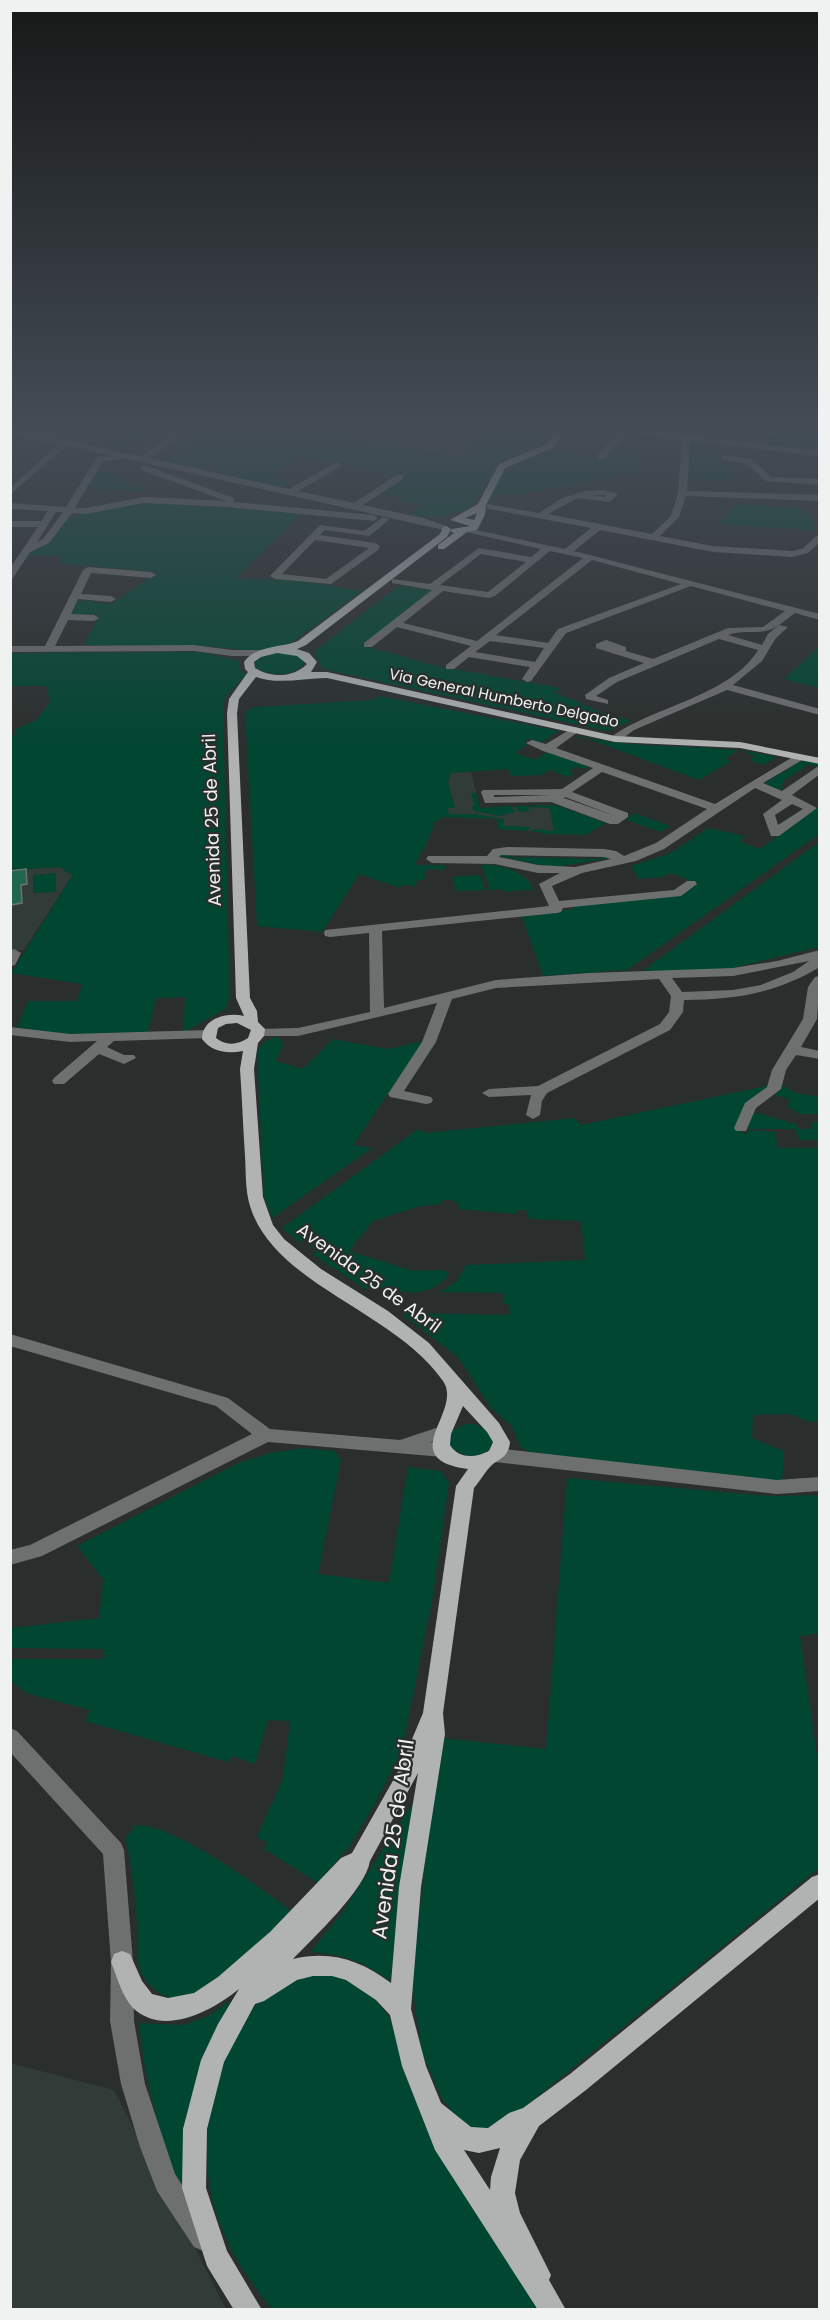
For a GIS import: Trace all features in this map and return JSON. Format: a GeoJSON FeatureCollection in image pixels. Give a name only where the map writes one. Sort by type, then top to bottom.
{"type":"FeatureCollection","features":[{"type":"Feature","properties":{"kind":"main road","name":"Avenida 25 de Abril"},"geometry":{"type":"LineString","coordinates":[[441,537],[302,643],[285,650],[262,653],[251,667],[234,699],[232,713],[243,998],[250,1011],[253,1033],[247,1069],[255,1197],[259,1214],[268,1230],[282,1247],[414,1338],[440,1362],[473,1406],[490,1424],[494,1451]]}},
{"type":"Feature","properties":{"kind":"main road"},"geometry":{"type":"LineString","coordinates":[[299,675],[312,665],[306,655],[312,645],[395,581],[457,537]]}},
{"type":"Feature","properties":{"kind":"main road","name":"Avenida 25 de Abril"},"geometry":{"type":"LineString","coordinates":[[285,650],[306,655]]}},
{"type":"Feature","properties":{"kind":"main road","name":"Via General Humberto Delgado"},"geometry":{"type":"LineString","coordinates":[[312,665],[327,675]]}},
{"type":"Feature","properties":{"kind":"main road","name":"Avenida 25 de Abril"},"geometry":{"type":"LineString","coordinates":[[251,667],[275,678]]}},
{"type":"Feature","properties":{"kind":"main road","name":"Avenida 25 de Abril"},"geometry":{"type":"LineString","coordinates":[[232,713],[242,698],[252,690],[275,678],[299,675]]}},
{"type":"Feature","properties":{"kind":"main road","name":"Via General Humberto Delgado"},"geometry":{"type":"LineString","coordinates":[[299,675],[327,675],[615,739],[740,745],[819,761]]}},
{"type":"Feature","properties":{"kind":"main road"},"geometry":{"type":"LineString","coordinates":[[243,998],[236,1010],[212,1026],[208,1034],[212,1042],[223,1047],[247,1069]]}},
{"type":"Feature","properties":{"kind":"main road"},"geometry":{"type":"LineString","coordinates":[[223,1047],[238,1048],[253,1033],[238,1019],[224,1020]]}},
{"type":"Feature","properties":{"kind":"main road"},"geometry":{"type":"LineString","coordinates":[[454,1381],[455,1406],[446,1441],[465,1486],[494,1451]]}},
{"type":"Feature","properties":{"kind":"main road"},"geometry":{"type":"LineString","coordinates":[[446,1441],[464,1419],[482,1420],[490,1424]]}},
{"type":"Feature","properties":{"kind":"main road"},"geometry":{"type":"LineString","coordinates":[[446,1441],[467,1463],[494,1451]]}},
{"type":"Feature","properties":{"kind":"main road","name":"Avenida 25 de Abril"},"geometry":{"type":"LineString","coordinates":[[465,1486],[433,1713],[435,1734],[410,1887],[400,2009],[414,2066],[444,2141],[550,2305]]}},
{"type":"Feature","properties":{"kind":"main road","name":"Avenida 25 de Abril"},"geometry":{"type":"LineString","coordinates":[[249,2310],[216,2257],[194,2188],[195,2129],[213,2060],[226,2032],[254,1984],[320,1916],[358,1870],[360,1859],[384,1820],[408,1773],[433,1713]]}},
{"type":"Feature","properties":{"kind":"main road"},"geometry":{"type":"LineString","coordinates":[[122,1962],[133,1986],[144,2002],[164,2010],[184,2008],[210,1997],[310,1909],[349,1865],[360,1859]]}},
{"type":"Feature","properties":{"kind":"main road"},"geometry":{"type":"LineString","coordinates":[[434,2112],[465,2138],[479,2141],[492,2139],[518,2122],[530,2118],[578,2082],[819,1884]]}},
{"type":"Feature","properties":{"kind":"main road","name":"Avenida 25 de Abril"},"geometry":{"type":"LineString","coordinates":[[241,2008],[272,1980],[290,1970],[323,1964],[365,1977],[389,1995],[400,2009]]}},
{"type":"Feature","properties":{"kind":"main road"},"geometry":{"type":"LineString","coordinates":[[530,2118],[525,2132],[508,2156],[502,2180],[502,2202],[511,2226],[530,2254],[550,2305]]}},
{"type":"Feature","properties":{"kind":"street"},"geometry":{"type":"LineString","coordinates":[[10,576],[35,537]]}},
{"type":"Feature","properties":{"kind":"street"},"geometry":{"type":"LineString","coordinates":[[27,550],[46,541],[49,537]]}},
{"type":"Feature","properties":{"kind":"street"},"geometry":{"type":"LineString","coordinates":[[313,537],[275,576],[328,582],[375,548],[375,546],[315,537]]}},
{"type":"Feature","properties":{"kind":"street"},"geometry":{"type":"LineString","coordinates":[[356,543],[362,537]]}},
{"type":"Feature","properties":{"kind":"street"},"geometry":{"type":"LineString","coordinates":[[503,537],[590,557],[819,617]]}},
{"type":"Feature","properties":{"kind":"street"},"geometry":{"type":"LineString","coordinates":[[567,552],[585,537]]}},
{"type":"Feature","properties":{"kind":"street"},"geometry":{"type":"LineString","coordinates":[[649,537],[705,548],[783,554],[805,551],[818,537]]}},
{"type":"Feature","properties":{"kind":"street"},"geometry":{"type":"LineString","coordinates":[[395,581],[489,595],[548,548]]}},
{"type":"Feature","properties":{"kind":"street"},"geometry":{"type":"LineString","coordinates":[[368,645],[479,551],[533,560]]}},
{"type":"Feature","properties":{"kind":"street"},"geometry":{"type":"LineString","coordinates":[[450,668],[477,644],[590,557]]}},
{"type":"Feature","properties":{"kind":"street"},"geometry":{"type":"LineString","coordinates":[[48,650],[88,570],[151,575]]}},
{"type":"Feature","properties":{"kind":"street"},"geometry":{"type":"LineString","coordinates":[[527,680],[550,646],[562,631],[570,626],[691,583]]}},
{"type":"Feature","properties":{"kind":"street"},"geometry":{"type":"LineString","coordinates":[[74,596],[111,599]]}},
{"type":"Feature","properties":{"kind":"street"},"geometry":{"type":"LineString","coordinates":[[615,739],[630,728],[726,686],[758,659],[765,649],[772,630],[798,611]]}},
{"type":"Feature","properties":{"kind":"street"},"geometry":{"type":"LineString","coordinates":[[63,617],[94,618]]}},
{"type":"Feature","properties":{"kind":"street"},"geometry":{"type":"LineString","coordinates":[[395,624],[477,644]]}},
{"type":"Feature","properties":{"kind":"street"},"geometry":{"type":"LineString","coordinates":[[604,702],[590,697],[590,694],[613,680],[717,635],[732,630],[772,630]]}},
{"type":"Feature","properties":{"kind":"street"},"geometry":{"type":"LineString","coordinates":[[717,635],[765,649]]}},
{"type":"Feature","properties":{"kind":"street"},"geometry":{"type":"LineString","coordinates":[[486,637],[550,646]]}},
{"type":"Feature","properties":{"kind":"street"},"geometry":{"type":"LineString","coordinates":[[10,649],[194,648],[232,653],[262,653]]}},
{"type":"Feature","properties":{"kind":"street"},"geometry":{"type":"LineString","coordinates":[[617,651],[654,663]]}},
{"type":"Feature","properties":{"kind":"street"},"geometry":{"type":"LineString","coordinates":[[232,653],[251,667]]}},
{"type":"Feature","properties":{"kind":"street"},"geometry":{"type":"LineString","coordinates":[[466,654],[537,665]]}},
{"type":"Feature","properties":{"kind":"street"},"geometry":{"type":"LineString","coordinates":[[726,686],[819,712]]}},
{"type":"Feature","properties":{"kind":"street"},"geometry":{"type":"LineString","coordinates":[[548,749],[574,730]]}},
{"type":"Feature","properties":{"kind":"street"},"geometry":{"type":"LineString","coordinates":[[532,743],[715,808]]}},
{"type":"Feature","properties":{"kind":"street"},"geometry":{"type":"LineString","coordinates":[[544,884],[578,870],[621,861],[660,846],[754,783],[800,757]]}},
{"type":"Feature","properties":{"kind":"street"},"geometry":{"type":"LineString","coordinates":[[560,796],[558,791],[488,792],[489,801],[560,796],[602,767]]}},
{"type":"Feature","properties":{"kind":"street"},"geometry":{"type":"LineString","coordinates":[[754,783],[787,797],[819,768]]}},
{"type":"Feature","properties":{"kind":"street"},"geometry":{"type":"LineString","coordinates":[[493,860],[497,852],[507,851],[604,853],[612,854],[621,861]]}},
{"type":"Feature","properties":{"kind":"street"},"geometry":{"type":"LineString","coordinates":[[432,859],[493,860],[523,866],[578,870]]}},
{"type":"Feature","properties":{"kind":"street"},"geometry":{"type":"LineString","coordinates":[[330,933],[557,909],[544,884],[523,866]]}},
{"type":"Feature","properties":{"kind":"street"},"geometry":{"type":"LineString","coordinates":[[555,905],[677,893],[691,884]]}},
{"type":"Feature","properties":{"kind":"street"},"geometry":{"type":"LineString","coordinates":[[375,928],[377,1014]]}},
{"type":"Feature","properties":{"kind":"street"},"geometry":{"type":"LineString","coordinates":[[253,1033],[298,1032],[496,984],[589,976],[733,972],[817,960]]}},
{"type":"Feature","properties":{"kind":"street"},"geometry":{"type":"LineString","coordinates":[[678,996],[727,996],[762,990],[776,986],[817,960]]}},
{"type":"Feature","properties":{"kind":"street"},"geometry":{"type":"LineString","coordinates":[[489,1093],[541,1090],[665,1027],[676,1012],[678,996],[663,974]]}},
{"type":"Feature","properties":{"kind":"street"},"geometry":{"type":"LineString","coordinates":[[741,1128],[750,1106],[774,1089],[779,1070],[810,1019],[813,995],[819,980]]}},
{"type":"Feature","properties":{"kind":"street"},"geometry":{"type":"LineString","coordinates":[[426,1100],[395,1094],[429,1042],[446,997]]}},
{"type":"Feature","properties":{"kind":"street"},"geometry":{"type":"LineString","coordinates":[[10,1031],[70,1038],[208,1034]]}},
{"type":"Feature","properties":{"kind":"street"},"geometry":{"type":"LineString","coordinates":[[59,1081],[110,1037]]}},
{"type":"Feature","properties":{"kind":"street"},"geometry":{"type":"LineString","coordinates":[[97,1048],[124,1060],[129,1058]]}},
{"type":"Feature","properties":{"kind":"street"},"geometry":{"type":"LineString","coordinates":[[792,1050],[819,1055]]}},
{"type":"Feature","properties":{"kind":"street"},"geometry":{"type":"LineString","coordinates":[[533,1115],[541,1090]]}},
{"type":"Feature","properties":{"kind":"street"},"geometry":{"type":"LineString","coordinates":[[10,1340],[222,1402],[266,1435],[389,1446],[446,1441]]}},
{"type":"Feature","properties":{"kind":"street"},"geometry":{"type":"LineString","coordinates":[[10,1558],[35,1551],[266,1435]]}},
{"type":"Feature","properties":{"kind":"street"},"geometry":{"type":"LineString","coordinates":[[494,1451],[525,1457],[777,1487],[819,1484]]}},
{"type":"Feature","properties":{"kind":"street"},"geometry":{"type":"LineString","coordinates":[[10,1737],[113,1850],[122,1962],[122,2021],[134,2084],[152,2147],[166,2182],[216,2257]]}},
{"type":"Feature","properties":{"kind":"shaded area"},"geometry":{"type":"Polygon","coordinates":[[[471,772],[480,808],[555,805],[606,823],[586,835],[542,834],[541,832],[498,829],[498,819],[436,817],[451,773],[471,772]]]}},
{"type":"Feature","properties":{"kind":"shaded area"},"geometry":{"type":"Polygon","coordinates":[[[60,867],[72,876],[23,951],[11,949],[11,870],[60,867]]]}},
{"type":"Feature","properties":{"kind":"shaded area"},"geometry":{"type":"Polygon","coordinates":[[[10,2063],[114,2090],[226,2309],[11,2309],[10,2063]]]}},
{"type":"Feature","properties":{"kind":"green space"},"geometry":{"type":"Polygon","coordinates":[[[54,537],[277,537],[236,578],[300,581],[362,591],[290,644],[254,651],[203,646],[84,645],[100,615],[71,614],[76,603],[85,600],[105,604],[113,603],[157,572],[59,563],[61,556],[28,555],[54,537]]]}},
{"type":"Feature","properties":{"kind":"green space"},"geometry":{"type":"Polygon","coordinates":[[[397,587],[432,591],[362,645],[436,666],[561,688],[554,692],[598,711],[632,721],[607,731],[321,667],[315,653],[316,650],[397,587]]]}},
{"type":"Feature","properties":{"kind":"green space"},"geometry":{"type":"Polygon","coordinates":[[[819,647],[819,688],[784,679],[819,647]]]}},
{"type":"Feature","properties":{"kind":"green space"},"geometry":{"type":"Polygon","coordinates":[[[200,652],[240,661],[239,668],[246,675],[226,696],[223,706],[230,996],[225,1009],[183,1033],[185,997],[156,998],[148,1032],[69,1036],[17,1027],[28,1001],[77,1001],[82,984],[11,973],[72,876],[60,867],[11,870],[11,735],[15,735],[14,730],[36,720],[50,702],[46,686],[11,686],[11,653],[200,652]]]}},
{"type":"Feature","properties":{"kind":"green space"},"geometry":{"type":"Polygon","coordinates":[[[272,652],[296,654],[304,660],[304,664],[294,671],[281,674],[267,673],[255,667],[255,660],[272,652]]]}},
{"type":"Feature","properties":{"kind":"green space"},"geometry":{"type":"Polygon","coordinates":[[[379,696],[559,731],[542,742],[529,739],[524,741],[527,745],[515,753],[535,760],[547,752],[585,765],[588,769],[575,767],[569,771],[574,773],[568,777],[549,770],[541,775],[511,776],[509,769],[451,773],[448,782],[455,808],[448,808],[449,814],[474,814],[504,819],[503,826],[530,827],[528,831],[498,829],[498,819],[441,817],[440,821],[435,821],[426,845],[414,865],[444,865],[446,870],[427,869],[428,871],[424,872],[426,879],[418,880],[414,886],[402,885],[400,888],[359,874],[322,932],[257,926],[245,712],[253,707],[372,700],[379,696]]]}},
{"type":"Feature","properties":{"kind":"green space"},"geometry":{"type":"Polygon","coordinates":[[[580,736],[629,744],[737,750],[725,759],[731,761],[699,780],[586,738],[576,737],[580,736]]]}},
{"type":"Feature","properties":{"kind":"green space"},"geometry":{"type":"Polygon","coordinates":[[[740,751],[776,757],[763,765],[750,760],[755,756],[740,751]]]}},
{"type":"Feature","properties":{"kind":"green space"},"geometry":{"type":"Polygon","coordinates":[[[799,762],[819,764],[816,767],[809,764],[783,781],[784,783],[780,786],[784,788],[780,790],[764,784],[799,762]]]}},
{"type":"Feature","properties":{"kind":"green space"},"geometry":{"type":"Polygon","coordinates":[[[471,793],[476,793],[480,808],[511,806],[515,812],[499,816],[474,811],[472,806],[475,805],[471,793]]]}},
{"type":"Feature","properties":{"kind":"green space"},"geometry":{"type":"Polygon","coordinates":[[[555,805],[606,823],[586,835],[542,834],[532,832],[534,829],[551,831],[554,829],[549,808],[528,807],[529,811],[519,812],[515,806],[555,805]]]}},
{"type":"Feature","properties":{"kind":"green space"},"geometry":{"type":"Polygon","coordinates":[[[819,806],[819,834],[627,970],[543,976],[521,914],[574,909],[573,905],[680,895],[697,884],[671,873],[663,877],[638,879],[631,866],[671,853],[708,828],[745,836],[740,842],[760,849],[819,806]]]}},
{"type":"Feature","properties":{"kind":"green space"},"geometry":{"type":"Polygon","coordinates":[[[634,813],[670,826],[661,832],[626,820],[634,813]]]}},
{"type":"Feature","properties":{"kind":"green space"},"geometry":{"type":"Polygon","coordinates":[[[819,842],[819,947],[724,970],[641,972],[819,842]]]}},
{"type":"Feature","properties":{"kind":"green space"},"geometry":{"type":"Polygon","coordinates":[[[509,855],[509,857],[601,859],[602,856],[612,858],[545,866],[499,856],[509,855]]]}},
{"type":"Feature","properties":{"kind":"green space"},"geometry":{"type":"Polygon","coordinates":[[[481,865],[504,867],[518,873],[534,889],[504,892],[502,889],[490,890],[481,865]]]}},
{"type":"Feature","properties":{"kind":"green space"},"geometry":{"type":"Polygon","coordinates":[[[56,873],[56,892],[33,893],[33,875],[56,873]]]}},
{"type":"Feature","properties":{"kind":"green space"},"geometry":{"type":"Polygon","coordinates":[[[480,875],[485,890],[456,891],[452,877],[480,875]]]}},
{"type":"Feature","properties":{"kind":"green space"},"geometry":{"type":"Polygon","coordinates":[[[279,1037],[283,1046],[275,1061],[303,1069],[333,1039],[387,1049],[424,1041],[353,1145],[372,1148],[272,1218],[264,1197],[257,1055],[264,1042],[279,1037]]]}},
{"type":"Feature","properties":{"kind":"green space"},"geometry":{"type":"Polygon","coordinates":[[[771,1085],[735,1129],[747,1134],[747,1130],[775,1132],[778,1148],[819,1148],[819,1421],[811,1422],[790,1414],[753,1415],[752,1438],[784,1451],[782,1484],[535,1456],[520,1446],[511,1425],[492,1409],[458,1357],[403,1315],[408,1313],[510,1315],[510,1305],[504,1304],[503,1293],[439,1292],[456,1282],[466,1265],[585,1260],[581,1221],[529,1219],[526,1210],[517,1210],[517,1214],[458,1209],[459,1203],[455,1203],[454,1200],[441,1200],[441,1204],[417,1207],[373,1221],[349,1251],[413,1271],[442,1270],[449,1273],[443,1282],[434,1287],[414,1292],[403,1292],[372,1285],[367,1290],[312,1254],[317,1251],[305,1240],[299,1242],[282,1228],[418,1129],[426,1133],[575,1118],[581,1125],[771,1085]]]}},
{"type":"Feature","properties":{"kind":"green space"},"geometry":{"type":"Polygon","coordinates":[[[783,1086],[793,1092],[819,1097],[819,1114],[800,1114],[788,1107],[789,1099],[775,1095],[783,1086]]]}},
{"type":"Feature","properties":{"kind":"green space"},"geometry":{"type":"Polygon","coordinates":[[[753,1112],[796,1124],[799,1129],[810,1129],[813,1122],[819,1122],[819,1140],[800,1140],[794,1129],[749,1129],[746,1125],[753,1112]]]}},
{"type":"Feature","properties":{"kind":"green space"},"geometry":{"type":"Polygon","coordinates":[[[465,1424],[475,1424],[488,1433],[493,1441],[485,1453],[479,1456],[466,1455],[449,1444],[451,1431],[465,1424]]]}},
{"type":"Feature","properties":{"kind":"green space"},"geometry":{"type":"Polygon","coordinates":[[[304,1448],[334,1451],[341,1460],[318,1574],[389,1583],[408,1467],[440,1471],[449,1482],[433,1595],[402,1750],[375,1804],[349,1847],[318,1883],[264,1849],[267,1842],[257,1837],[283,1778],[290,1721],[268,1720],[255,1764],[232,1756],[228,1762],[85,1721],[90,1710],[26,1693],[11,1681],[11,1659],[103,1659],[104,1649],[11,1648],[11,1628],[99,1618],[103,1580],[77,1546],[236,1464],[270,1453],[304,1448]]]}},
{"type":"Feature","properties":{"kind":"green space"},"geometry":{"type":"Polygon","coordinates":[[[567,1478],[767,1496],[819,1495],[819,1633],[800,1636],[819,1770],[819,1868],[495,2131],[465,2127],[442,2099],[422,2053],[412,1985],[430,1817],[442,1738],[546,1749],[567,1478]]]}},
{"type":"Feature","properties":{"kind":"green space"},"geometry":{"type":"Polygon","coordinates":[[[414,1801],[390,1981],[352,1960],[310,1952],[342,1913],[414,1801]]]}},
{"type":"Feature","properties":{"kind":"green space"},"geometry":{"type":"Polygon","coordinates":[[[136,1825],[152,1827],[194,1845],[259,1887],[291,1911],[247,1957],[227,1974],[207,1988],[187,1996],[169,1997],[151,1986],[140,1970],[134,1892],[125,1838],[136,1825]]]}},
{"type":"Feature","properties":{"kind":"green space"},"geometry":{"type":"Polygon","coordinates":[[[328,1972],[361,1987],[387,2014],[532,2295],[537,2309],[272,2309],[252,2283],[228,2244],[212,2198],[207,2138],[211,2106],[219,2074],[231,2044],[247,2016],[267,1993],[296,1974],[328,1972]]]}},
{"type":"Feature","properties":{"kind":"green space"},"geometry":{"type":"Polygon","coordinates":[[[231,2000],[204,2054],[182,2183],[177,2181],[158,2123],[144,2063],[139,2023],[183,2025],[208,2016],[231,2000]]]}},
{"type":"Feature","properties":{"kind":"building"},"geometry":{"type":"Polygon","coordinates":[[[26,869],[27,884],[21,885],[22,903],[10,905],[10,871],[26,869]]]}}]}
